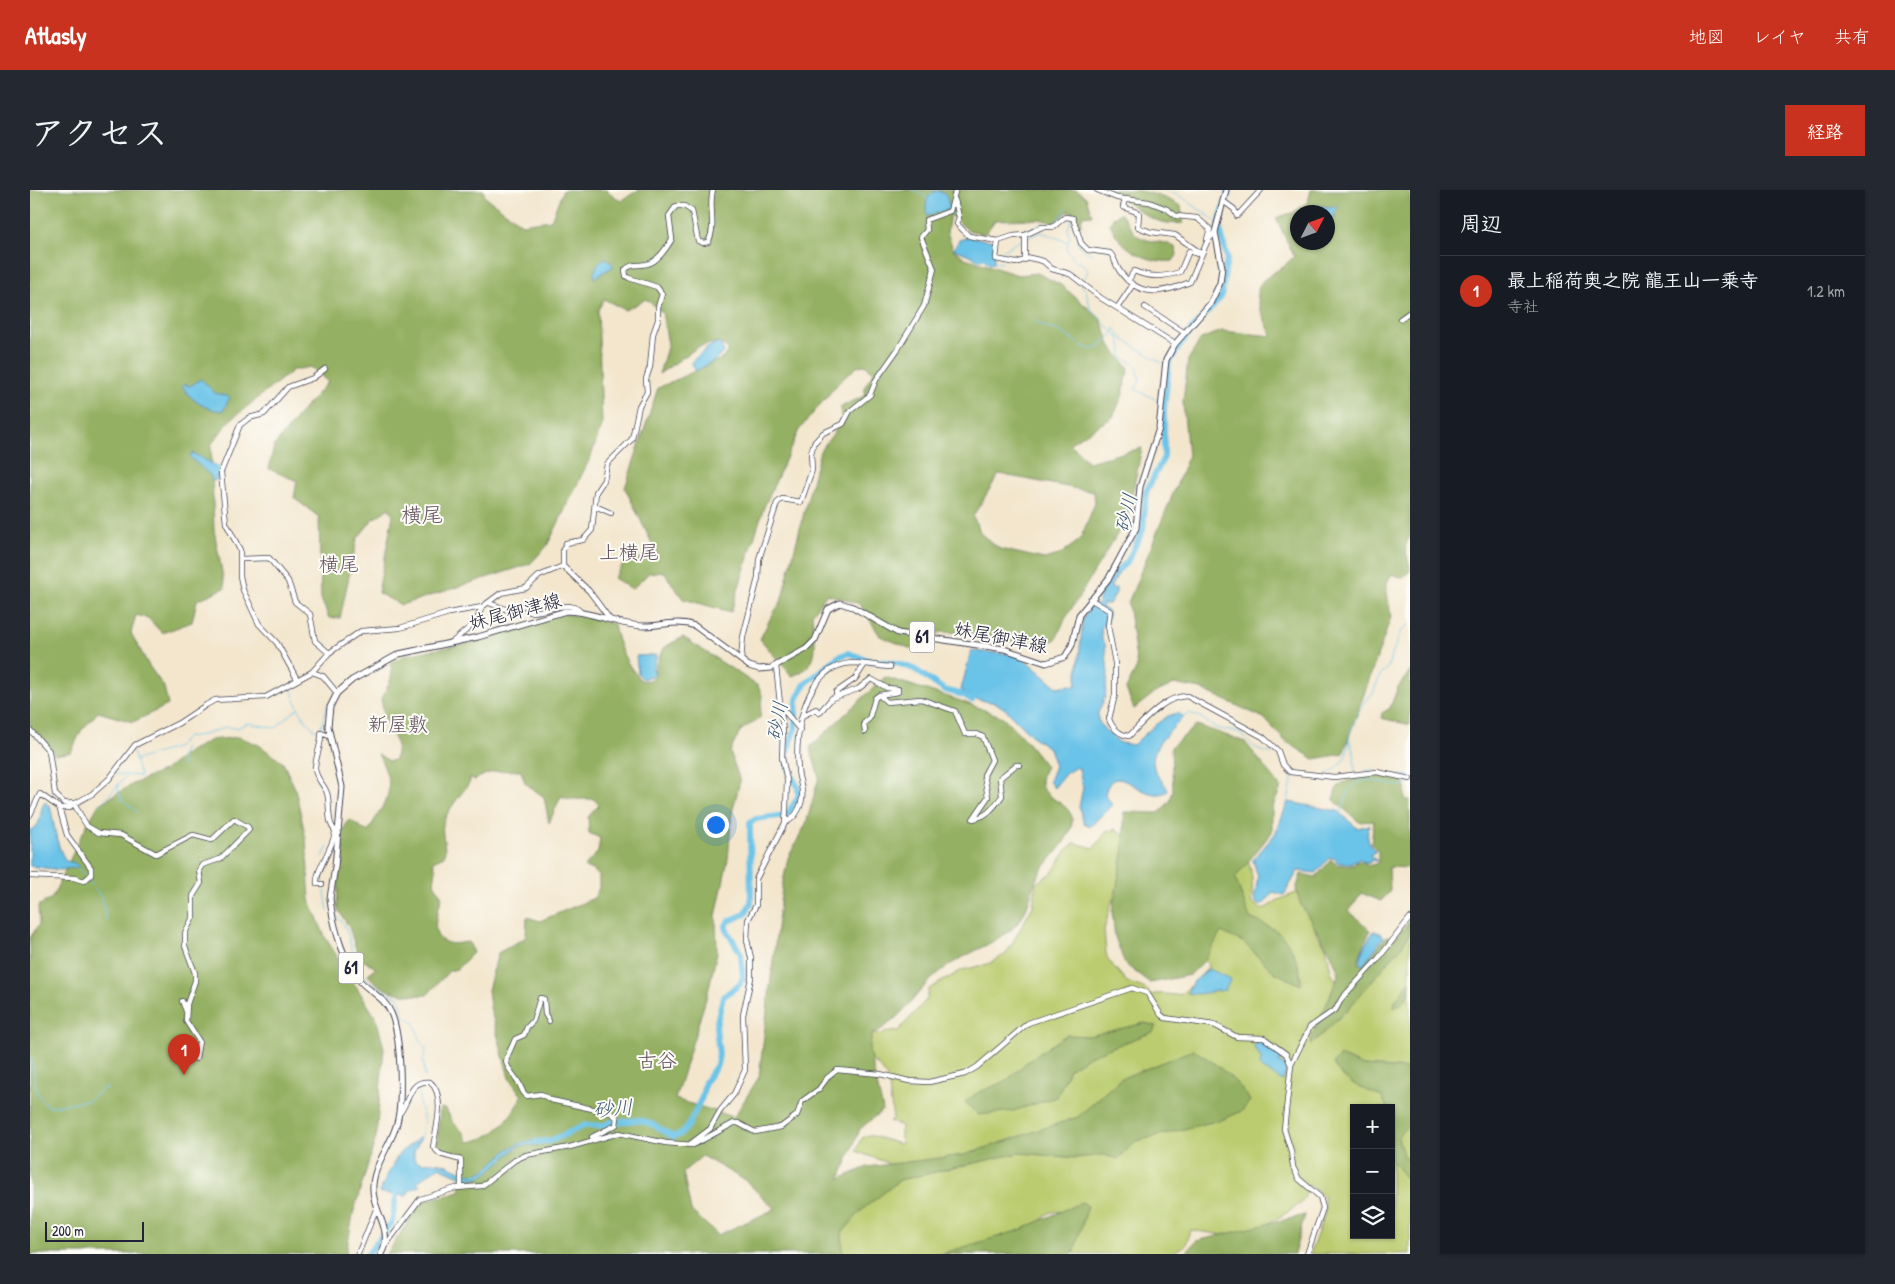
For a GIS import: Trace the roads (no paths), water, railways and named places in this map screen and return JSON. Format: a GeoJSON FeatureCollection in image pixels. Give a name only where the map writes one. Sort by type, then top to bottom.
{"type":"FeatureCollection","features":[{"type":"Feature","properties":{"kind":"main road","name":"妹尾御津線"},"geometry":{"type":"LineString","coordinates":[[337,693],[352,680],[399,654],[494,633],[556,613],[580,612],[643,626],[686,623],[695,626],[740,660],[759,669],[776,666],[812,644],[828,609],[840,603],[853,607],[898,633],[1004,649],[1040,661],[1059,661],[1069,652],[1079,615],[1090,599],[1109,578],[1136,528],[1140,487],[1159,428],[1165,364],[1175,344],[1210,304],[1220,283],[1222,267],[1215,232],[1225,202],[1226,190]]}},
{"type":"Feature","properties":{"kind":"main road","name":"61"},"geometry":{"type":"LineString","coordinates":[[337,693],[329,714],[329,736],[342,787],[330,898],[333,916],[354,973],[384,1001],[393,1017],[401,1091],[400,1113],[373,1183],[377,1207],[385,1226],[385,1246],[381,1254]]}},
{"type":"Feature","properties":{"kind":"street"},"geometry":{"type":"LineString","coordinates":[[608,618],[589,591],[563,566],[564,545],[583,540],[592,530],[596,492],[606,473],[607,464],[610,458],[630,442],[634,434],[639,406],[647,392],[646,379],[650,367],[653,334],[658,320],[658,307],[662,294],[657,287],[629,278],[626,276],[625,270],[630,265],[647,264],[656,260],[672,239],[669,216],[676,206],[684,206],[692,211],[698,240],[703,243],[708,242],[711,236],[711,198],[713,190]]}},
{"type":"Feature","properties":{"kind":"street"},"geometry":{"type":"LineString","coordinates":[[955,191],[958,222],[969,236],[998,241],[1013,236],[1025,235],[1042,227],[1053,227],[1065,218],[1072,218],[1081,243],[1088,250],[1110,253],[1132,286],[1140,290],[1157,291],[1190,282],[1207,242],[1210,229],[1196,218],[1176,216],[1167,209],[1149,202],[1126,199],[1097,190]]}},
{"type":"Feature","properties":{"kind":"street"},"geometry":{"type":"LineString","coordinates":[[1225,202],[1234,209],[1237,216],[1261,190]]}},
{"type":"Feature","properties":{"kind":"street"},"geometry":{"type":"LineString","coordinates":[[740,660],[742,637],[758,578],[759,559],[777,503],[782,499],[801,502],[812,470],[811,454],[814,443],[824,433],[843,424],[850,411],[870,395],[876,380],[924,306],[933,276],[932,262],[921,238],[927,230],[926,220],[951,210],[955,191]]}},
{"type":"Feature","properties":{"kind":"street"},"geometry":{"type":"LineString","coordinates":[[1126,199],[1123,207],[1138,213],[1138,227],[1152,232],[1175,235],[1201,255]]}},
{"type":"Feature","properties":{"kind":"street"},"geometry":{"type":"LineString","coordinates":[[1207,242],[1215,232]]}},
{"type":"Feature","properties":{"kind":"street"},"geometry":{"type":"LineString","coordinates":[[1025,235],[1025,259]]}},
{"type":"Feature","properties":{"kind":"street"},"geometry":{"type":"LineString","coordinates":[[998,241],[996,259],[1016,263],[1025,259],[1041,260],[1052,269],[1070,274],[1117,308],[1175,344]]}},
{"type":"Feature","properties":{"kind":"street"},"geometry":{"type":"LineString","coordinates":[[1128,281],[1134,271],[1147,276],[1168,276],[1180,272],[1189,251],[1201,255]]}},
{"type":"Feature","properties":{"kind":"street"},"geometry":{"type":"LineString","coordinates":[[1117,308],[1132,286]]}},
{"type":"Feature","properties":{"kind":"street"},"geometry":{"type":"LineString","coordinates":[[1145,307],[1185,333]]}},
{"type":"Feature","properties":{"kind":"street"},"geometry":{"type":"LineString","coordinates":[[1400,319],[1410,312]]}},
{"type":"Feature","properties":{"kind":"street"},"geometry":{"type":"LineString","coordinates":[[297,679],[277,643],[259,624],[252,611],[241,581],[241,559],[238,545],[226,523],[221,482],[223,465],[235,434],[246,420],[264,414],[288,387],[314,378],[325,369]]}},
{"type":"Feature","properties":{"kind":"street"},"geometry":{"type":"LineString","coordinates":[[595,506],[611,514]]}},
{"type":"Feature","properties":{"kind":"street"},"geometry":{"type":"LineString","coordinates":[[241,559],[269,558],[288,581],[295,602],[310,614],[315,641],[329,654]]}},
{"type":"Feature","properties":{"kind":"street"},"geometry":{"type":"LineString","coordinates":[[30,815],[40,794],[59,807],[67,808],[102,786],[126,755],[143,739],[179,723],[215,700],[266,697],[312,672],[329,654],[361,631],[400,628],[449,613],[482,607],[501,593],[526,588],[540,576],[563,566]]}},
{"type":"Feature","properties":{"kind":"street"},"geometry":{"type":"LineString","coordinates":[[1090,599],[1110,611],[1109,633],[1115,663],[1115,695],[1109,719],[1118,732],[1129,736],[1157,710],[1178,698],[1187,696],[1258,733],[1278,751],[1284,768],[1292,773],[1334,777],[1377,772],[1410,779]]}},
{"type":"Feature","properties":{"kind":"street"},"geometry":{"type":"LineString","coordinates":[[489,603],[508,610],[520,605],[526,606],[530,612],[549,608],[570,608],[580,612]]}},
{"type":"Feature","properties":{"kind":"street"},"geometry":{"type":"LineString","coordinates":[[450,643],[476,622],[482,607]]}},
{"type":"Feature","properties":{"kind":"street"},"geometry":{"type":"LineString","coordinates":[[785,820],[796,814],[802,798],[797,762],[799,729],[810,692],[816,682],[826,673],[842,665],[865,664],[890,667]]}},
{"type":"Feature","properties":{"kind":"street"},"geometry":{"type":"LineString","coordinates":[[837,696],[836,692],[855,679],[865,664]]}},
{"type":"Feature","properties":{"kind":"street"},"geometry":{"type":"LineString","coordinates":[[689,1145],[710,1129],[720,1111],[734,1094],[745,1070],[743,1015],[751,978],[748,920],[756,905],[758,873],[785,820],[788,789],[782,758],[781,706],[776,666]]}},
{"type":"Feature","properties":{"kind":"street"},"geometry":{"type":"LineString","coordinates":[[312,672],[323,676],[337,693]]}},
{"type":"Feature","properties":{"kind":"street"},"geometry":{"type":"LineString","coordinates":[[804,714],[816,709],[820,713],[828,702],[837,696],[858,689],[871,679],[887,688],[898,690],[888,695],[879,695],[875,698],[869,718],[864,723],[865,732]]}},
{"type":"Feature","properties":{"kind":"street"},"geometry":{"type":"LineString","coordinates":[[879,695],[891,704],[921,699],[953,710],[958,715],[965,734],[977,734],[983,737],[992,760],[984,775],[988,797],[972,819],[984,816],[990,811],[1002,796],[1000,778],[1016,765],[1019,766]]}},
{"type":"Feature","properties":{"kind":"street"},"geometry":{"type":"LineString","coordinates":[[781,706],[799,729]]}},
{"type":"Feature","properties":{"kind":"street"},"geometry":{"type":"LineString","coordinates":[[30,730],[49,751],[52,758],[55,794],[64,803],[73,804]]}},
{"type":"Feature","properties":{"kind":"street"},"geometry":{"type":"LineString","coordinates":[[322,884],[317,884],[317,878],[337,833],[331,823],[328,796],[318,779],[315,767],[321,733],[329,736]]}},
{"type":"Feature","properties":{"kind":"street"},"geometry":{"type":"LineString","coordinates":[[73,804],[87,826],[99,833],[121,835],[156,854],[193,835],[212,840],[234,819],[248,827],[249,830],[220,859],[208,862],[200,870],[201,883],[193,896],[193,917],[185,933],[185,946],[195,973],[195,981],[186,1021],[198,1035],[199,1041],[196,1058]]}},
{"type":"Feature","properties":{"kind":"street"},"geometry":{"type":"LineString","coordinates":[[30,876],[74,878],[84,881],[91,875],[91,868],[67,835],[59,807]]}},
{"type":"Feature","properties":{"kind":"street"},"geometry":{"type":"LineString","coordinates":[[1308,1254],[1323,1208],[1320,1197],[1295,1174],[1290,1144],[1284,1128],[1291,1065],[1310,1027],[1336,1008],[1342,998],[1378,959],[1410,918]]}},
{"type":"Feature","properties":{"kind":"street"},"geometry":{"type":"LineString","coordinates":[[590,1140],[624,1133],[666,1143],[689,1145],[702,1142],[734,1123],[738,1123],[755,1132],[781,1127],[798,1115],[802,1101],[820,1089],[827,1078],[837,1070],[880,1074],[909,1082],[929,1082],[965,1074],[977,1067],[1028,1023],[1132,988],[1147,993],[1161,1016],[1165,1018],[1214,1025],[1237,1037],[1269,1040],[1286,1054],[1291,1065]]}},
{"type":"Feature","properties":{"kind":"street"},"geometry":{"type":"LineString","coordinates":[[385,1246],[420,1199],[461,1187],[486,1184],[505,1167],[526,1155],[570,1147],[590,1140],[608,1131],[618,1121],[610,1113],[551,1100],[541,1094],[527,1096],[521,1090],[519,1082],[506,1067],[506,1061],[516,1039],[524,1035],[527,1026],[533,1020],[540,998],[544,999],[545,1014],[549,1021]]}},
{"type":"Feature","properties":{"kind":"street"},"geometry":{"type":"LineString","coordinates":[[182,1001],[187,1012]]}},
{"type":"Feature","properties":{"kind":"street"},"geometry":{"type":"LineString","coordinates":[[400,1113],[412,1088],[422,1082],[433,1084],[438,1092],[433,1147],[440,1154],[461,1160],[461,1187]]}},
{"type":"Feature","properties":{"kind":"street"},"geometry":{"type":"LineString","coordinates":[[358,1254],[377,1207]]}},
{"type":"Feature","properties":{"kind":"water"},"geometry":{"type":"Polygon","coordinates":[[[939,191],[946,195],[950,209],[927,216],[927,200],[931,194],[939,191]]]}},
{"type":"Feature","properties":{"kind":"water"},"geometry":{"type":"Polygon","coordinates":[[[969,237],[994,241],[994,263],[989,264],[984,259],[977,260],[954,249],[959,240],[969,237]]]}},
{"type":"Feature","properties":{"kind":"water"},"geometry":{"type":"Polygon","coordinates":[[[606,258],[614,266],[594,278],[600,261],[606,258]]]}},
{"type":"Feature","properties":{"kind":"water"},"geometry":{"type":"Polygon","coordinates":[[[719,342],[724,352],[715,360],[696,371],[691,362],[710,346],[719,342]]]}},
{"type":"Feature","properties":{"kind":"water"},"geometry":{"type":"Polygon","coordinates":[[[201,379],[215,393],[230,397],[223,411],[200,404],[182,386],[184,384],[190,386],[201,379]]]}},
{"type":"Feature","properties":{"kind":"water"},"geometry":{"type":"Polygon","coordinates":[[[192,453],[219,467],[217,480],[212,481],[211,476],[190,457],[192,453]]]}},
{"type":"Feature","properties":{"kind":"water"},"geometry":{"type":"Polygon","coordinates":[[[1125,562],[1111,586],[1112,589],[1116,588],[1116,593],[1109,604],[1103,604],[1102,607],[1108,611],[1109,616],[1101,629],[1102,640],[1105,644],[1108,673],[1105,697],[1098,713],[1098,720],[1104,729],[1120,743],[1133,745],[1168,716],[1178,713],[1183,716],[1162,739],[1153,760],[1155,771],[1168,791],[1159,794],[1149,793],[1123,780],[1116,779],[1110,783],[1105,794],[1112,805],[1090,827],[1084,824],[1079,807],[1083,788],[1079,769],[1076,767],[1065,774],[1054,788],[1049,781],[1055,766],[1049,748],[1032,736],[1005,709],[996,703],[975,699],[961,690],[971,651],[1010,654],[1023,658],[1057,687],[1076,686],[1083,619],[1092,604],[1098,605],[1100,595],[1119,565],[1125,562]]]}},
{"type":"Feature","properties":{"kind":"water"},"geometry":{"type":"Polygon","coordinates":[[[657,655],[653,669],[655,674],[643,679],[638,674],[636,656],[657,655]]]}},
{"type":"Feature","properties":{"kind":"water"},"geometry":{"type":"Polygon","coordinates":[[[45,802],[50,806],[57,841],[62,855],[66,861],[75,863],[79,867],[60,870],[30,866],[30,830],[38,825],[45,802]]]}},
{"type":"Feature","properties":{"kind":"water"},"geometry":{"type":"Polygon","coordinates":[[[1288,802],[1338,811],[1357,828],[1370,825],[1368,839],[1376,851],[1370,855],[1377,861],[1370,860],[1370,863],[1367,863],[1359,859],[1353,863],[1338,863],[1334,858],[1329,858],[1316,873],[1298,871],[1284,895],[1273,892],[1263,905],[1258,905],[1254,899],[1258,877],[1253,860],[1275,834],[1288,802]]]}},
{"type":"Feature","properties":{"kind":"water"},"geometry":{"type":"Polygon","coordinates":[[[1373,931],[1381,933],[1384,937],[1363,965],[1360,963],[1361,954],[1373,931]]]}},
{"type":"Feature","properties":{"kind":"water"},"geometry":{"type":"Polygon","coordinates":[[[1209,969],[1231,979],[1225,990],[1198,994],[1187,993],[1192,983],[1209,969]]]}},
{"type":"Feature","properties":{"kind":"water"},"geometry":{"type":"Polygon","coordinates":[[[1262,1041],[1281,1052],[1282,1056],[1278,1062],[1287,1067],[1283,1081],[1260,1067],[1261,1058],[1253,1046],[1262,1041]]]}},
{"type":"Feature","properties":{"kind":"water"},"geometry":{"type":"Polygon","coordinates":[[[419,1137],[421,1138],[414,1151],[414,1160],[440,1163],[465,1173],[473,1174],[487,1168],[517,1144],[528,1141],[542,1141],[543,1143],[518,1146],[486,1174],[475,1178],[464,1178],[439,1167],[417,1182],[420,1186],[410,1190],[406,1196],[380,1193],[385,1179],[399,1154],[419,1137]]]}},
{"type":"Feature","properties":{"kind":"waterway"},"geometry":{"type":"LineString","coordinates":[[912,190],[925,196],[928,200]]}},
{"type":"Feature","properties":{"kind":"waterway"},"geometry":{"type":"LineString","coordinates":[[1165,190],[1182,197],[1214,220]]}},
{"type":"Feature","properties":{"kind":"waterway","name":"砂川"},"geometry":{"type":"LineString","coordinates":[[1118,570],[1127,562],[1143,530],[1146,492],[1164,457],[1164,410],[1169,362],[1189,333],[1221,297],[1227,258],[1219,225],[1229,190]]}},
{"type":"Feature","properties":{"kind":"waterway"},"geometry":{"type":"LineString","coordinates":[[1056,222],[1067,208]]}},
{"type":"Feature","properties":{"kind":"waterway"},"geometry":{"type":"LineString","coordinates":[[951,210],[956,219]]}},
{"type":"Feature","properties":{"kind":"waterway"},"geometry":{"type":"LineString","coordinates":[[1068,240],[1070,238],[1068,228],[1072,219]]}},
{"type":"Feature","properties":{"kind":"waterway"},"geometry":{"type":"LineString","coordinates":[[1024,233],[1041,223],[1048,226]]}},
{"type":"Feature","properties":{"kind":"waterway"},"geometry":{"type":"LineString","coordinates":[[1027,238],[1041,232],[1068,242],[1067,249],[1075,261],[1083,264],[1088,271],[1083,282]]}},
{"type":"Feature","properties":{"kind":"waterway"},"geometry":{"type":"LineString","coordinates":[[1001,259],[1002,251],[1023,239]]}},
{"type":"Feature","properties":{"kind":"waterway"},"geometry":{"type":"LineString","coordinates":[[1077,239],[1079,246],[1088,253],[1092,253]]}},
{"type":"Feature","properties":{"kind":"waterway"},"geometry":{"type":"LineString","coordinates":[[994,262],[1002,263]]}},
{"type":"Feature","properties":{"kind":"waterway"},"geometry":{"type":"LineString","coordinates":[[1054,272],[1062,274]]}},
{"type":"Feature","properties":{"kind":"waterway"},"geometry":{"type":"LineString","coordinates":[[1075,280],[1086,290],[1090,308],[1113,332],[1115,328],[1123,339],[1162,363]]}},
{"type":"Feature","properties":{"kind":"waterway"},"geometry":{"type":"LineString","coordinates":[[1035,321],[1065,334],[1078,344],[1093,349],[1099,348],[1102,343],[1111,337],[1113,332],[1120,340],[1122,357],[1137,367],[1140,381],[1135,389],[1159,401]]}},
{"type":"Feature","properties":{"kind":"waterway"},"geometry":{"type":"LineString","coordinates":[[1355,773],[1354,753],[1349,739],[1353,723],[1366,699],[1373,694],[1380,675],[1387,669],[1401,631],[1409,625]]}},
{"type":"Feature","properties":{"kind":"waterway","name":"砂川"},"geometry":{"type":"LineString","coordinates":[[536,1142],[550,1141],[586,1125],[602,1126],[612,1122],[640,1120],[654,1125],[673,1137],[681,1134],[688,1126],[702,1097],[705,1082],[717,1065],[719,1055],[716,1026],[723,997],[740,984],[743,977],[741,954],[725,927],[729,921],[745,914],[751,903],[750,823],[756,819],[787,815],[798,797],[798,787],[790,773],[786,757],[795,728],[797,699],[805,684],[838,657],[848,653],[871,661],[897,663],[914,669],[944,690],[964,695],[972,700],[978,692]]}},
{"type":"Feature","properties":{"kind":"waterway"},"geometry":{"type":"LineString","coordinates":[[291,687],[300,712],[318,732]]}},
{"type":"Feature","properties":{"kind":"waterway"},"geometry":{"type":"LineString","coordinates":[[319,732],[328,704]]}},
{"type":"Feature","properties":{"kind":"waterway"},"geometry":{"type":"LineString","coordinates":[[136,760],[178,747],[187,737],[203,735],[226,727],[237,728],[248,723],[275,728],[297,709]]}},
{"type":"Feature","properties":{"kind":"waterway"},"geometry":{"type":"LineString","coordinates":[[1184,716],[1190,713],[1202,718],[1215,728],[1241,733],[1251,744],[1260,750],[1270,753],[1275,752]]}},
{"type":"Feature","properties":{"kind":"waterway"},"geometry":{"type":"LineString","coordinates":[[1327,774],[1337,768],[1343,760],[1349,739]]}},
{"type":"Feature","properties":{"kind":"waterway"},"geometry":{"type":"LineString","coordinates":[[181,767],[183,765],[181,758],[185,747]]}},
{"type":"Feature","properties":{"kind":"waterway"},"geometry":{"type":"LineString","coordinates":[[115,774],[140,776],[133,752]]}},
{"type":"Feature","properties":{"kind":"waterway"},"geometry":{"type":"LineString","coordinates":[[1365,771],[1376,770]]}},
{"type":"Feature","properties":{"kind":"waterway"},"geometry":{"type":"LineString","coordinates":[[1288,802],[1293,774]]}},
{"type":"Feature","properties":{"kind":"waterway"},"geometry":{"type":"LineString","coordinates":[[1401,775],[1410,776]]}},
{"type":"Feature","properties":{"kind":"waterway"},"geometry":{"type":"LineString","coordinates":[[97,808],[126,776]]}},
{"type":"Feature","properties":{"kind":"waterway"},"geometry":{"type":"LineString","coordinates":[[316,779],[324,790]]}},
{"type":"Feature","properties":{"kind":"waterway"},"geometry":{"type":"LineString","coordinates":[[1341,814],[1348,792],[1355,783],[1367,780],[1399,786],[1410,783]]}},
{"type":"Feature","properties":{"kind":"waterway"},"geometry":{"type":"LineString","coordinates":[[118,785],[119,794],[123,800],[137,812]]}},
{"type":"Feature","properties":{"kind":"waterway"},"geometry":{"type":"LineString","coordinates":[[323,856],[328,847]]}},
{"type":"Feature","properties":{"kind":"waterway"},"geometry":{"type":"LineString","coordinates":[[77,867],[86,877]]}},
{"type":"Feature","properties":{"kind":"waterway"},"geometry":{"type":"LineString","coordinates":[[88,880],[101,898],[106,921]]}},
{"type":"Feature","properties":{"kind":"waterway"},"geometry":{"type":"LineString","coordinates":[[324,886],[328,910]]}},
{"type":"Feature","properties":{"kind":"waterway"},"geometry":{"type":"LineString","coordinates":[[336,916],[346,928],[353,954],[361,971],[373,984],[399,997],[404,1016],[414,1022],[426,1049],[423,1061],[425,1077]]}},
{"type":"Feature","properties":{"kind":"waterway"},"geometry":{"type":"LineString","coordinates":[[30,1056],[36,1089],[49,1107],[89,1100],[105,1087],[108,1090]]}},
{"type":"Feature","properties":{"kind":"waterway"},"geometry":{"type":"LineString","coordinates":[[419,1139],[424,1125],[419,1102],[420,1092]]}},
{"type":"Feature","properties":{"kind":"waterway","name":"砂川"},"geometry":{"type":"LineString","coordinates":[[368,1254],[392,1222],[397,1188]]}},
{"type":"Feature","properties":{"kind":"waterway"},"geometry":{"type":"LineString","coordinates":[[355,1254],[358,1247]]}},
{"type":"Feature","properties":{"kind":"waterway"},"geometry":{"type":"LineString","coordinates":[[200,1249],[201,1254]]}},
{"type":"Feature","properties":{"kind":"place","name":"最上稲荷奥之院 龍王山一乗寺"},"geometry":{"type":"Point","coordinates":[184,1075]}},
{"type":"Feature","properties":{"kind":"district","name":"横尾"},"geometry":{"type":"Point","coordinates":[422,515]}},
{"type":"Feature","properties":{"kind":"district","name":"上横尾"},"geometry":{"type":"Point","coordinates":[629,552]}},
{"type":"Feature","properties":{"kind":"district","name":"横尾"},"geometry":{"type":"Point","coordinates":[339,564]}},
{"type":"Feature","properties":{"kind":"district","name":"新屋敷"},"geometry":{"type":"Point","coordinates":[398,724]}},
{"type":"Feature","properties":{"kind":"district","name":"古谷"},"geometry":{"type":"Point","coordinates":[657,1060]}}]}
